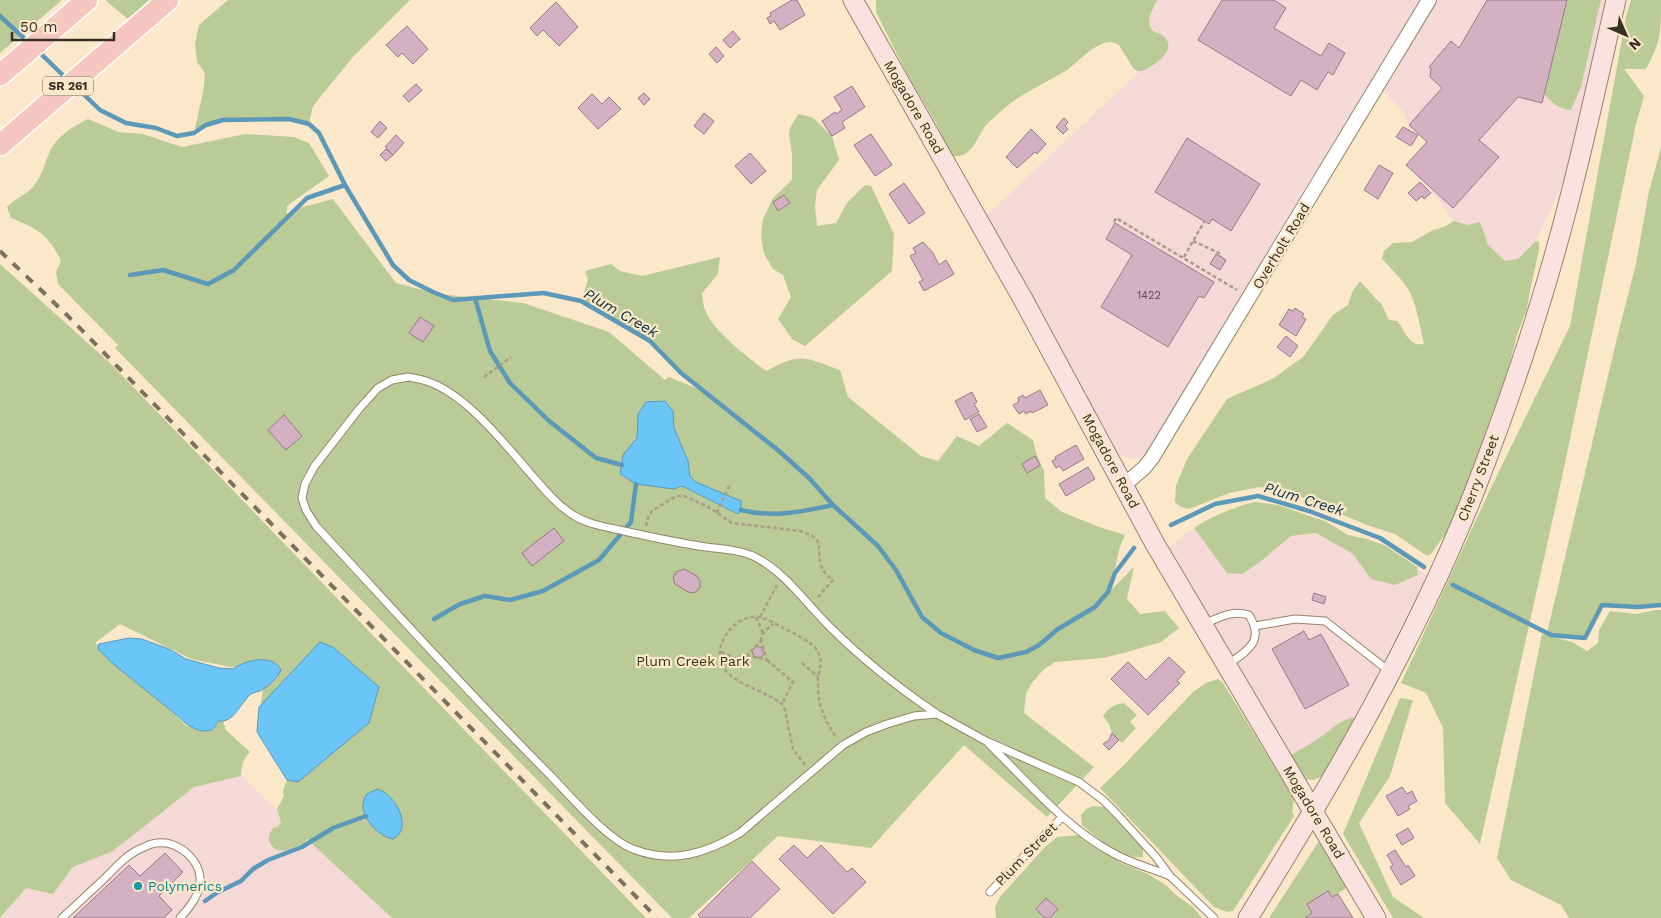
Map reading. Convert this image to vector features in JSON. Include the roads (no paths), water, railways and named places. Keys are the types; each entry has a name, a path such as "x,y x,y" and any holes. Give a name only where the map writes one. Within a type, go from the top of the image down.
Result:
{"main road":[{"path":"0,75 87,0"},
{"name":"SR 261","path":"0,145 168,0"}],"street":[{"name":"Mogadore Road","path":"853,0 1028,309 1155,544 1376,918"},
{"name":"Overholt Road","path":"1124,484 1152,458 1429,0"},
{"name":"Cherry Street","path":"1248,918 1314,812 1391,672 1446,558 1468,506 1528,342 1548,277 1571,193 1616,0"}],"lane":[{"path":"937,714 914,716 887,724 866,732 843,745 740,833 704,852 684,856 668,856 633,849 620,842 590,816 497,722 316,526 306,510 302,498 305,484 314,467 359,409 378,388 392,380 408,378 426,381 445,390 481,419 556,504 575,516 592,524 618,530 684,544 736,551 756,557 784,577 856,653 900,689 937,714 986,741 1079,782 1103,800 1156,857 1170,876 1214,918"},
{"path":"1202,625 1226,614 1238,612 1249,615 1255,626 1255,639 1248,650 1226,665"},
{"path":"1255,626 1295,619 1324,620 1391,672"},
{"path":"986,741 1062,817 1114,854 1170,876"},
{"name":"Plum Street","path":"990,892 1062,817"},
{"path":"62,918 125,858 140,849 157,843 182,849 191,857 198,868 200,881 198,892 191,905 180,918"}],"water":[{"path":"665,401 673,411 674,428 688,461 690,476 696,482 741,501 741,510 738,514 682,486 674,489 636,484 620,474 623,455 637,438 638,414 646,402"},
{"path":"129,638 142,639 169,649 186,659 219,668 233,669 251,661 265,660 271,661 281,670 268,686 261,691 251,694 233,716 224,721 218,721 212,729 202,731 185,723 112,663 98,649 99,644"},
{"path":"320,642 333,647 379,687 369,723 298,782 287,780 257,732 259,707"},
{"path":"377,789 390,797 400,812 402,828 393,839 378,831 365,816 363,810 363,802 366,795"}],"waterway":[{"name":"Plum Creek","path":"0,16 28,42"},
{"name":"Plum Creek","path":"38,51 68,80"},
{"name":"Plum Creek","path":"76,87 100,110 126,123 156,128 177,136 194,133 206,125 223,120 289,119 309,124 319,133 345,185 393,265 409,280 453,300 544,293 581,301 650,341 681,373 779,451 809,478 833,505 878,546 896,570 922,617 941,633 974,650 998,658 1026,652 1039,645 1058,629 1095,607 1108,592 1115,573 1134,548"},
{"path":"130,275 163,270 208,284 234,270 307,198 345,185"},
{"path":"475,298 490,351 510,383 548,420 596,458 622,465"},
{"path":"434,619 460,604 485,596 510,600 543,591 599,560 631,522 636,484"},
{"name":"Plum Creek","path":"1171,525 1215,504 1258,496 1309,511 1380,538 1424,567"},
{"path":"741,510 776,514 833,505"},
{"name":"Plum Creek","path":"1453,585 1551,635 1585,638 1602,605 1638,607 1661,605"},
{"path":"205,901 218,892 241,881 253,869 268,860 302,847 333,828 366,816"}],"railway":[{"path":"0,251 68,316 657,918"}],"place":[{"name":"Polymerics","path":"138,886"}],"park label":[{"name":"Plum Creek Park","path":"693,661"}]}
